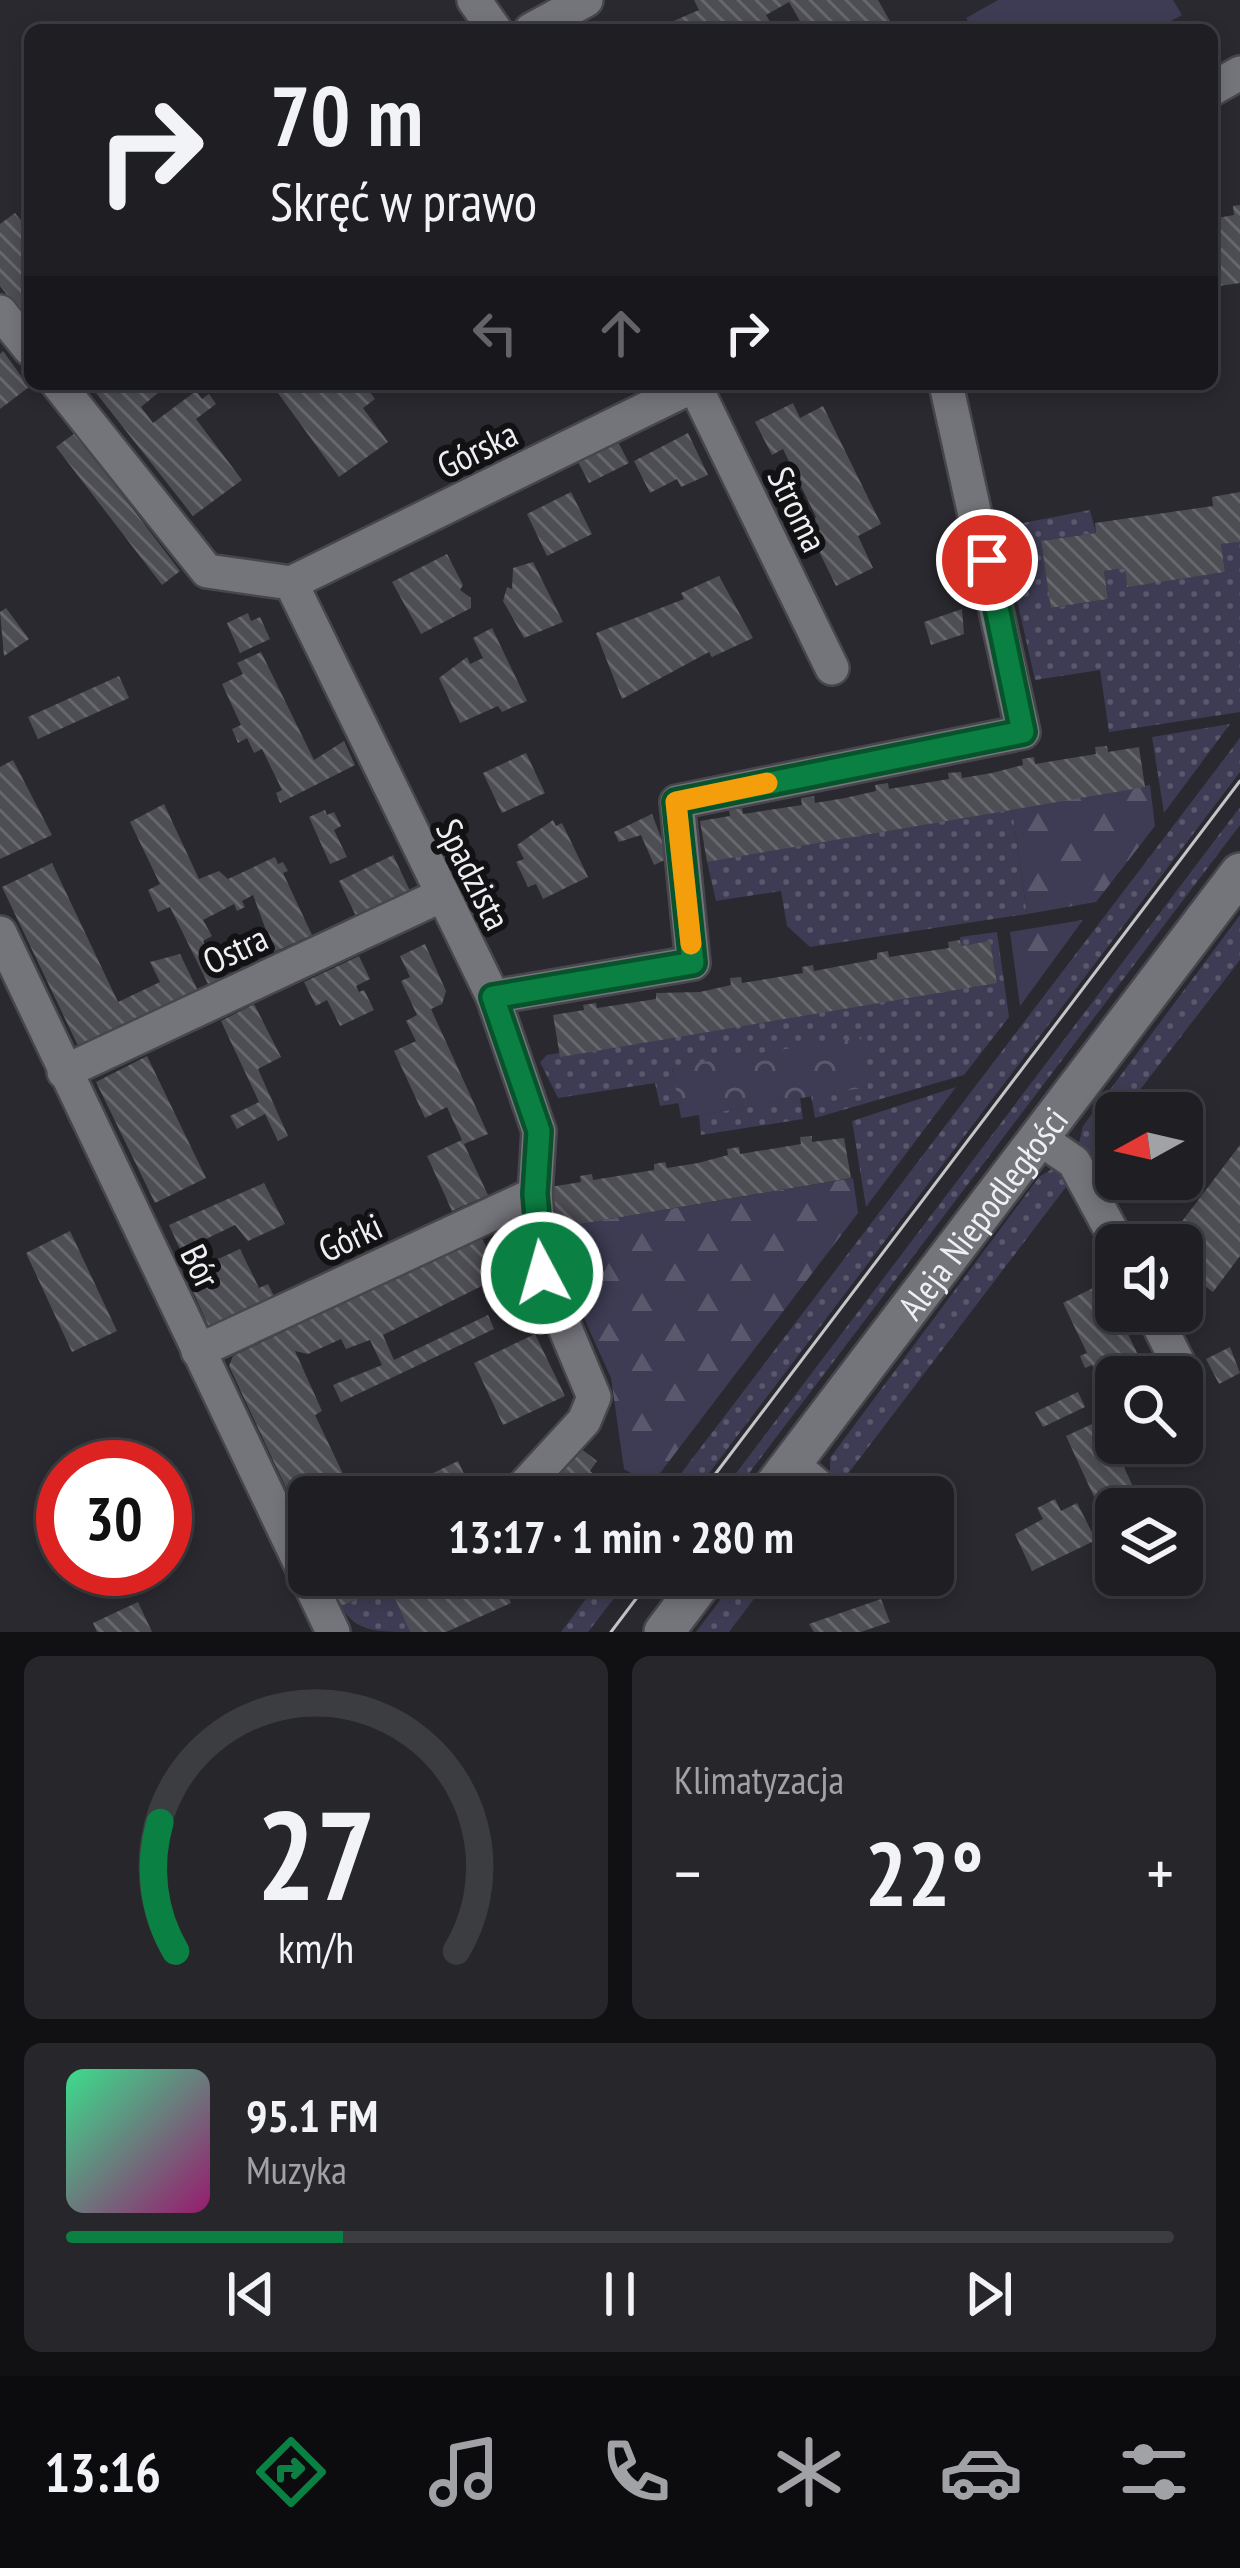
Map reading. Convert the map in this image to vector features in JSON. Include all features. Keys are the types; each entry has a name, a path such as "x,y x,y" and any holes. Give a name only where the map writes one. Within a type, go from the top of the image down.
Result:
{"street":[{"path":"542,24 586,0"},
{"path":"63,390 207,571 291,583"},
{"name":"Górska","path":"291,583 683,390"},
{"name":"Stroma","path":"698,390 832,668"},
{"path":"493,997 693,963 676,802 1023,732 947,390"},
{"name":"Spadzista","path":"291,583 493,997 539,1131 535,1194 542,1273 594,1397 584,1421 533,1476"},
{"name":"Aleja Niepodległości","path":"782,1476 1240,873"},
{"name":"Ostra","path":"64,1072 440,896"},
{"name":"Bór","path":"0,933 333,1632"},
{"path":"1039,1138 1074,1162 1108,1224"},
{"name":"Górki","path":"198,1351 535,1194"},
{"path":"664,1632 691,1596"}],"lane":[{"path":"796,1457 819,1476"}],"green space":[{"path":"998,0 1173,0 1182,15 1166,24 970,24 966,18"},
{"path":"1090,510 1096,533 1041,541 1052,608 1108,599 1104,571 1125,568 1127,586 1225,572 1221,544 1240,542 1240,712 1109,732 1100,670 1035,680 1003,538 1023,523"},
{"path":"1230,724 1164,813 1152,737"},
{"path":"1240,738 1240,772 707,1476 679,1476"},
{"path":"1150,785 1155,826 1096,902 1027,914 1012,808"},
{"path":"1240,807 1240,825 747,1476 734,1476"},
{"path":"1012,808 1027,914 810,947 787,926 781,891 716,901 707,862"},
{"path":"1240,915 1240,960 1138,1092 1108,1092"},
{"path":"1083,920 1020,1006 1010,932"},
{"path":"997,932 1009,1017 964,1075 815,1118 811,1096 867,1087 672,1068 679,1103 660,1106 655,1083 558,1098 540,1062 547,1055 997,982 990,942 961,946 960,937"},
{"path":"861,1037 868,1087 681,1118 672,1067"},
{"path":"956,1087 866,1207 852,1121"},
{"path":"800,1098 803,1119 701,1135 699,1115"},
{"path":"1095,1110 1095,1149 1086,1161 1078,1147 1083,1126"},
{"path":"1052,1169 1072,1179 846,1476 833,1476 830,1458 1039,1177"},
{"path":"853,1178 858,1213 658,1476 636,1476 624,1469 611,1378 561,1267 557,1228"},
{"path":"365,1596 396,1596 410,1632 368,1629 353,1621 341,1606"},
{"path":"588,1596 616,1596 588,1632 561,1632"},
{"path":"723,1596 756,1596 729,1632 696,1632"}],"building":[{"path":"694,0 878,0 892,24 802,24 789,2 766,15 771,24 667,24 699,10"},
{"path":"1240,205 1240,283 1218,286 1218,218 1234,215 1233,206"},
{"path":"15,213 24,224 24,309 0,286 0,224"},
{"path":"3,351 24,380 25,390 0,409"},
{"path":"94,390 156,390 158,393 141,407 153,423 196,391 202,399 209,394 216,404 196,419 242,480 193,516"},
{"path":"276,390 368,390 375,399 363,408 388,442 339,477"},
{"path":"793,403 800,418 823,406 881,524 858,536 873,568 836,586 805,523 816,517 783,449 772,455 755,422"},
{"path":"75,433 180,571 162,585 56,447"},
{"path":"688,433 708,475 681,487 677,479 650,493 634,461"},
{"path":"617,440 629,463 589,483 577,460"},
{"path":"571,492 592,534 547,556 527,514"},
{"path":"1240,492 1240,542 1221,544 1225,572 1127,587 1125,568 1104,571 1108,599 1051,608 1041,541 1096,533 1095,523 1213,506 1212,497"},
{"path":"447,554 463,585 460,590 471,598 471,608 421,634 392,582"},
{"path":"533,562 563,622 524,638 503,601 507,587 512,589 513,568"},
{"path":"719,576 753,638 712,657 709,652 622,699 596,633 684,599 681,593"},
{"path":"6,608 29,639 4,656 0,612"},
{"path":"962,609 964,634 931,645 924,622"},
{"path":"248,613 251,621 260,617 270,639 240,653 227,623"},
{"path":"492,628 527,701 502,712 498,706 460,723 439,678 467,657 470,664 483,658 473,638"},
{"path":"261,652 314,760 344,741 355,765 280,803 276,793 282,790 262,749 254,753 247,738 238,743 232,729 241,725 222,684 243,674 237,663"},
{"path":"119,676 129,698 38,739 28,717"},
{"path":"1107,746 1108,752 1139,747 1145,787 707,862 700,821 730,816 729,810 742,808 743,814 802,805 801,798 814,796 815,803 845,798 876,791 875,785 888,783 889,789 949,779 948,773 961,772 962,778 992,773 1023,765 1022,759 1034,757 1035,764 1096,754 1095,747"},
{"path":"526,753 545,793 502,813 483,773"},
{"path":"13,760 52,835 0,859 0,767"},
{"path":"164,804 199,879 219,871 228,879 275,857 278,864 283,862 288,871 283,873 312,935 274,952 253,895 237,911 234,904 203,920 212,936 203,941 222,980 209,986 170,907 158,912 148,890 160,884 130,822"},
{"path":"325,810 327,815 334,812 341,826 334,830 347,857 330,864 309,817"},
{"path":"652,814 669,858 654,865 641,835 619,842 614,832"},
{"path":"553,820 556,826 562,823 588,877 543,899 536,884 528,887 516,862 524,859 517,845"},
{"path":"393,855 411,893 357,918 339,881"},
{"path":"52,863 118,1002 160,982 150,962 180,954 198,991 79,1048 2,887"},
{"path":"960,940 961,946 990,941 997,983 560,1057 553,1015 584,1010 583,1005 596,1003 597,1008 656,999 656,993 700,992 731,985 730,978 741,977 742,983 803,973 802,967 813,965 814,971 877,959 877,953 888,951 889,957 949,948 948,942"},
{"path":"425,944 446,991 442,1004 431,1009 488,1134 464,1144 488,1195 452,1211 427,1156 462,1140 447,1107 425,1118 394,1051 416,1041 406,1021 417,1015 401,981 410,977 400,956"},
{"path":"359,956 370,979 356,986 359,992 364,990 374,1010 340,1026 327,1000 316,1006 304,982"},
{"path":"254,1004 281,1057 258,1069 288,1136 278,1141 265,1114 237,1129 230,1116 259,1102 221,1021"},
{"path":"147,1056 206,1178 155,1203 96,1082"},
{"path":"812,1136 812,1142 844,1138 851,1178 557,1228 550,1187 581,1182 580,1176 592,1174 593,1180 654,1170 654,1164 665,1162 667,1168 698,1163 728,1155 727,1149 739,1147 740,1154 801,1144 800,1137"},
{"path":"1240,1145 1240,1256 1213,1292 1203,1285 1203,1224 1180,1224 1203,1200"},
{"path":"264,1183 285,1224 248,1241 235,1225 181,1251 169,1225"},
{"path":"70,1231 117,1331 72,1352 26,1253"},
{"path":"481,1237 502,1276 383,1335 394,1360 488,1315 494,1329 341,1402 333,1385 382,1365 370,1340 346,1349 341,1339 308,1354 295,1351 322,1411 315,1415 344,1476 288,1476 288,1492 229,1366 233,1356"},
{"path":"240,1249 259,1288 268,1284 275,1298 216,1328 208,1325 185,1274"},
{"path":"1095,1287 1095,1332 1127,1332 1139,1356 1095,1356 1095,1371 1092,1365 1085,1368 1080,1356 1087,1353 1063,1303"},
{"path":"535,1334 565,1396 503,1425 474,1363"},
{"path":"1230,1347 1240,1373 1219,1384 1206,1359"},
{"path":"1078,1392 1085,1407 1043,1427 1035,1412"},
{"path":"1095,1423 1095,1464 1123,1464 1133,1488 1095,1488 1095,1499 1066,1436"},
{"path":"576,1445 597,1461 590,1471 596,1476 551,1476"},
{"path":"458,1461 465,1476 427,1476"},
{"path":"1055,1499 1061,1511 1077,1503 1095,1540 1032,1571 1015,1534 1043,1519 1037,1508"},
{"path":"336,1596 365,1596 341,1606"},
{"path":"394,1596 508,1596 511,1603 446,1632 410,1632"},
{"path":"881,1599 890,1622 861,1632 814,1632 809,1624"},
{"path":"138,1602 152,1632 97,1632 93,1623"}],"tram line":[{"path":"714,1476 1240,781"},
{"path":"611,1632 638,1596"}],"slow traffic":[{"path":"691,944 676,802 767,783"}],"route":[{"path":"542,1273 535,1194 539,1131 493,997 693,963 676,802 1023,732 987,560"}]}
